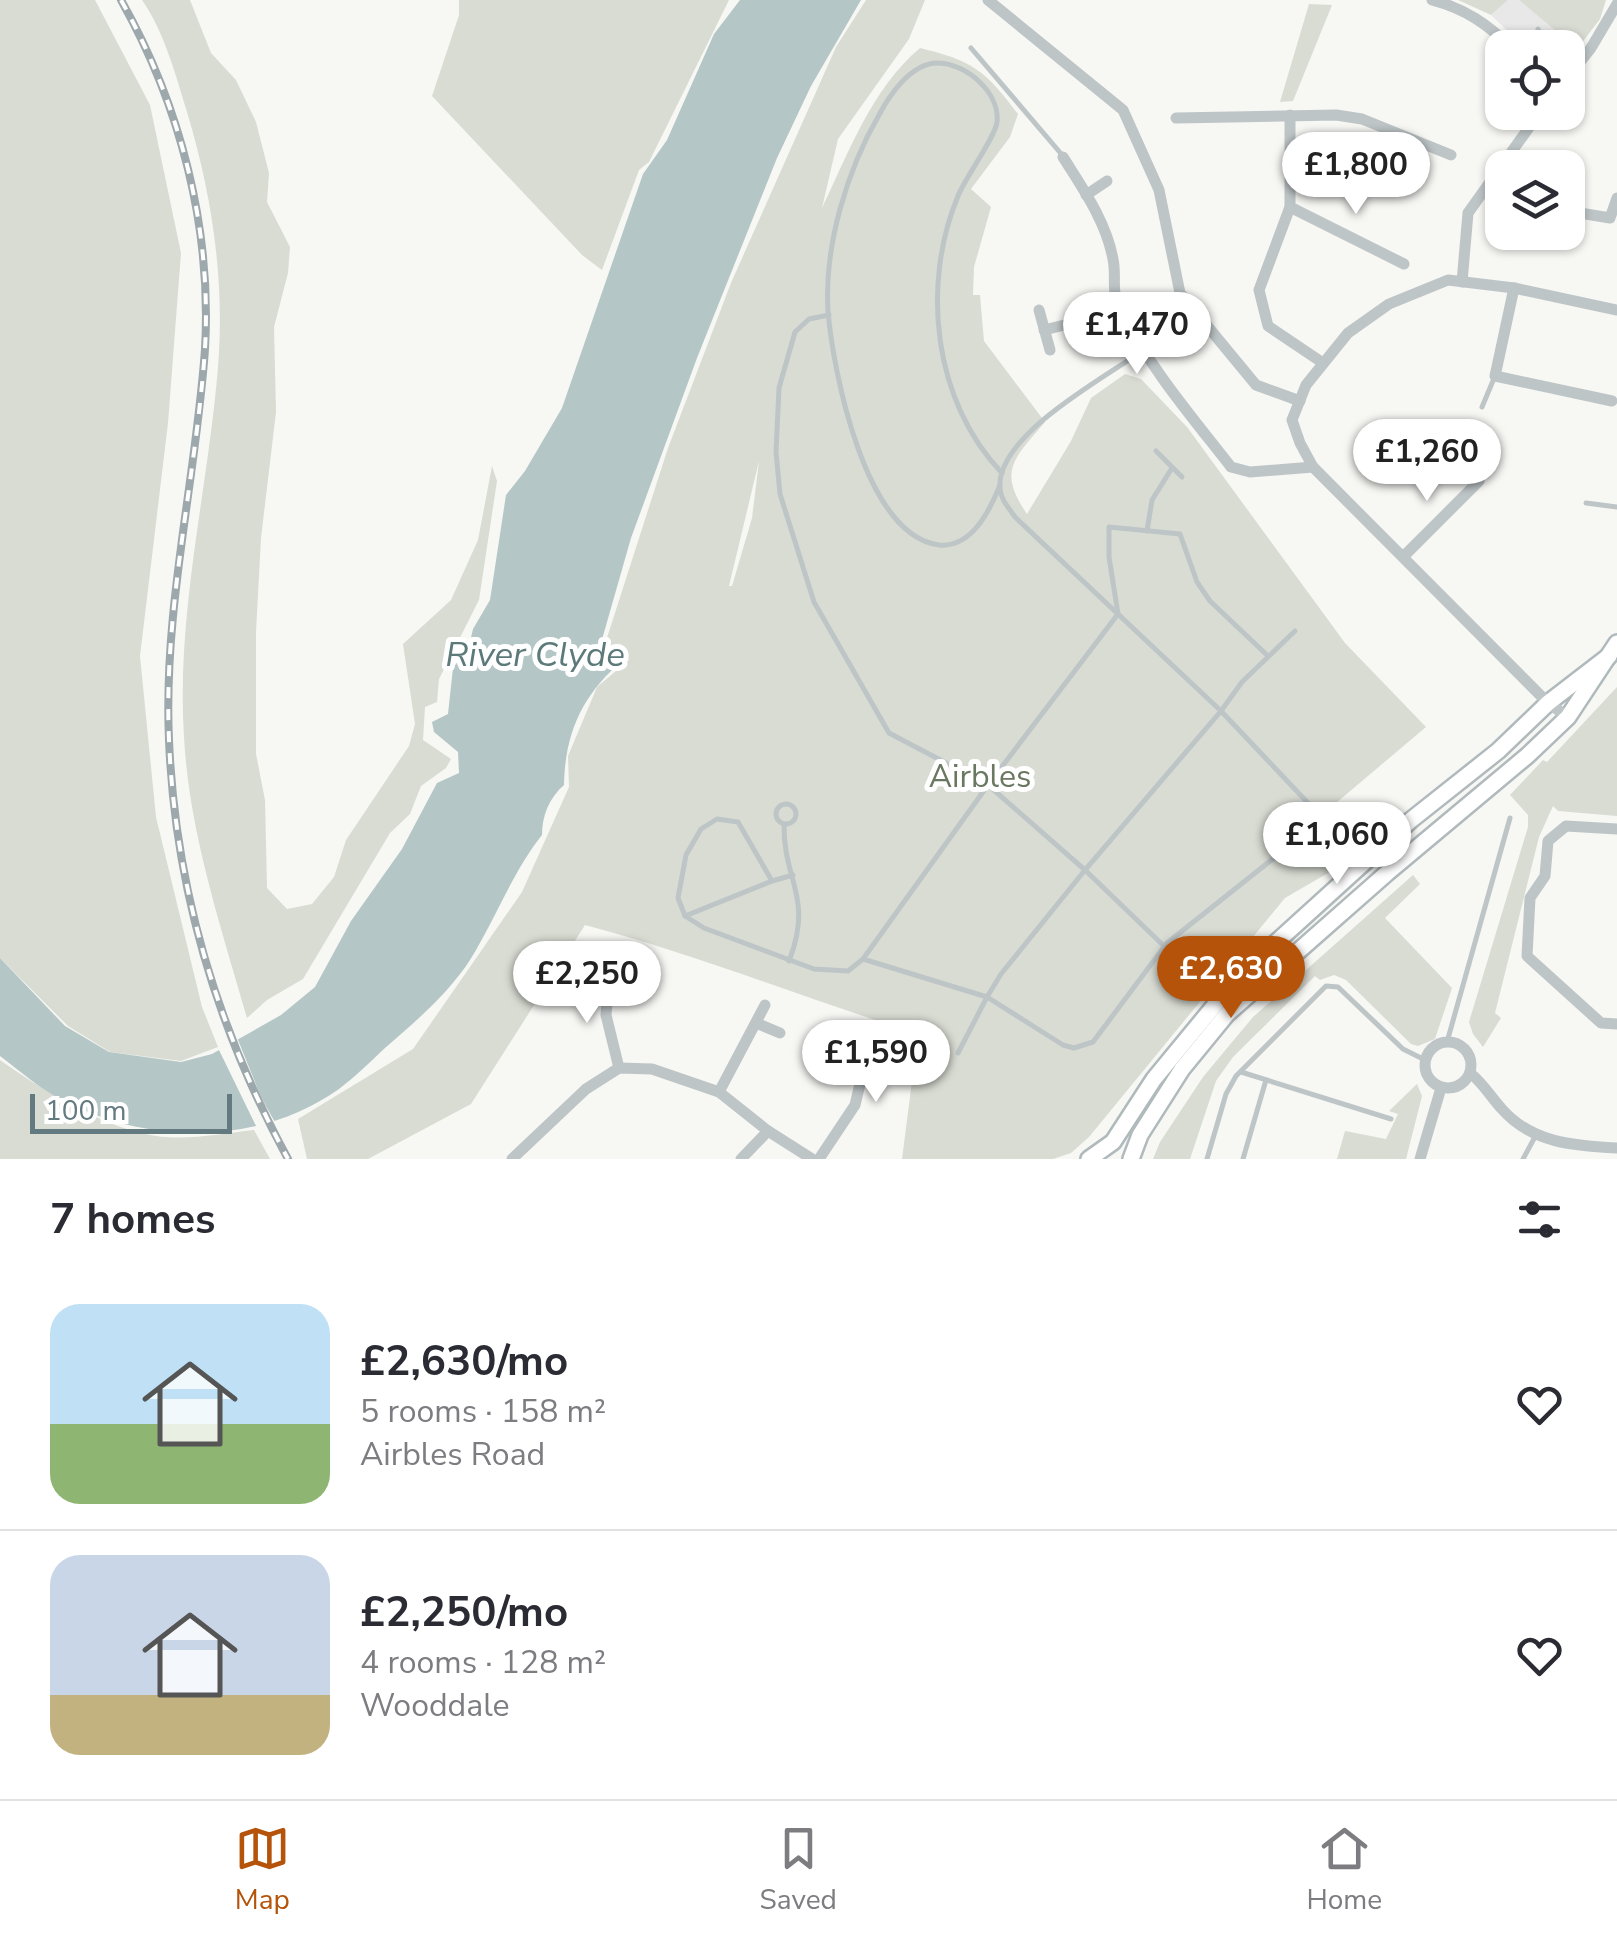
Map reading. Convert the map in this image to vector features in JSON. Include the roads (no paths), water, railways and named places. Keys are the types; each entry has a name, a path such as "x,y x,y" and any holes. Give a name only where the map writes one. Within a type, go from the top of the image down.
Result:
{"main road":[{"path":"1089,1159 1113,1142 1154,1080 1238,976 1613,650"},
{"path":"1131,1159 1140,1135 1182,1069 1227,1014 1568,718 1613,650"}],"street":[{"path":"988,0 1123,110 1158,190 1180,294 1256,386 1300,401"},
{"path":"1432,0 1460,8 1493,30"},
{"path":"1585,56 1617,4"},
{"path":"1290,115 1290,207 1260,290 1268,326 1323,364"},
{"path":"1176,118 1290,115 1362,119 1451,155"},
{"path":"1063,156 1102,222 1114,262 1112,291 1120,311 1161,377 1231,467 1250,472 1313,467"},
{"path":"1086,196 1106,181"},
{"path":"1462,282 1468,213 1485,190"},
{"path":"1585,214 1610,218 1617,198"},
{"path":"1290,207 1404,264"},
{"path":"1568,718 1548,703 1313,467 1292,420 1306,385 1348,333 1389,304 1448,280 1514,288 1617,310"},
{"path":"1514,288 1494,376 1612,401"},
{"path":"1039,310 1050,350"},
{"path":"1044,330 1120,311"},
{"path":"1404,556 1479,481"},
{"path":"1617,829 1566,826 1548,841 1545,876 1530,898 1527,956 1601,1023 1617,1024"},
{"path":"609,980 606,1014 618,1068"},
{"path":"607,1002 625,1004"},
{"path":"719,1092 765,1005"},
{"path":"756,1023 780,1034"},
{"path":"512,1159 586,1090 618,1068 652,1069 719,1092 768,1130 816,1159 855,1105 864,1067 867,1027"},
{"path":"1470,1073 1457,1087 1441,1088 1428,1079 1425,1060 1435,1045 1457,1043 1468,1054 1470,1073 1502,1109 1536,1136 1580,1146 1617,1148"},
{"path":"864,1067 889,1070"},
{"path":"1420,1159 1441,1088"},
{"path":"741,1159 768,1130"}],"lane":[{"path":"971,48 1063,156"},
{"path":"1000,485 982,521 960,541 937,544 914,536 881,497 846,414 838,382 829,315 830,262 847,190 859,154 889,97 926,64 953,66 971,75 992,99 997,122 950,216 940,262 938,322 945,369 958,404 976,438 1002,472"},
{"path":"829,315 809,318 795,332 779,388 776,452 780,494 814,602 889,733 988,785 1165,946"},
{"path":"1144,350 1038,424 1012,450 1002,472 1001,496 1015,517 1222,711 1364,863 1369,888"},
{"path":"1482,406 1494,376"},
{"path":"1156,451 1182,478"},
{"path":"1147,530 1152,500 1172,468"},
{"path":"1586,503 1617,507"},
{"path":"772,881 747,832 738,822 717,819 702,828 686,856 678,898 685,916 704,928 789,960 836,972 848,971 864,959 988,785 1118,614 1109,527 1180,534 1196,582 1210,601 1268,656"},
{"path":"958,1053 1001,974 1222,711 1242,682 1296,631"},
{"path":"784,824 797,816 791,804 776,810 776,817 784,824 800,917 789,960"},
{"path":"1447,1042 1510,818"},
{"path":"864,959 988,997 1063,1045 1074,1048 1093,1042 1165,946 1323,819"},
{"path":"685,916 793,875"},
{"path":"1206,1159 1226,1094 1240,1072 1326,986 1332,984 1403,1050 1425,1060"},
{"path":"1240,1072 1391,1118"},
{"path":"1243,1159 1266,1080"},
{"path":"1523,1159 1536,1136"}],"water":[{"name":"River Clyde","path":"740,0 861,0 811,86 777,158 631,538 601,643 623,660 597,686 579,715 568,748 564,785 547,808 542,835 470,960 430,1007 339,1089 308,1108 274,1121 202,1133 166,1131 95,1115 46,1091 0,1056 0,958 65,1026 109,1052 181,1062 212,1054 281,1015 315,987 351,921 402,849 437,783 459,773 458,752 434,732 432,722 448,714 453,668 469,646 473,629 490,600 506,495 562,408 643,174 667,140 714,34"}],"railway":[{"path":"121,0 142,40 175,124 188,168 203,258 205,349 175,593 168,691 180,850 221,1009 288,1159"}],"park label":[{"name":"Airbles","path":"980,776"}]}
